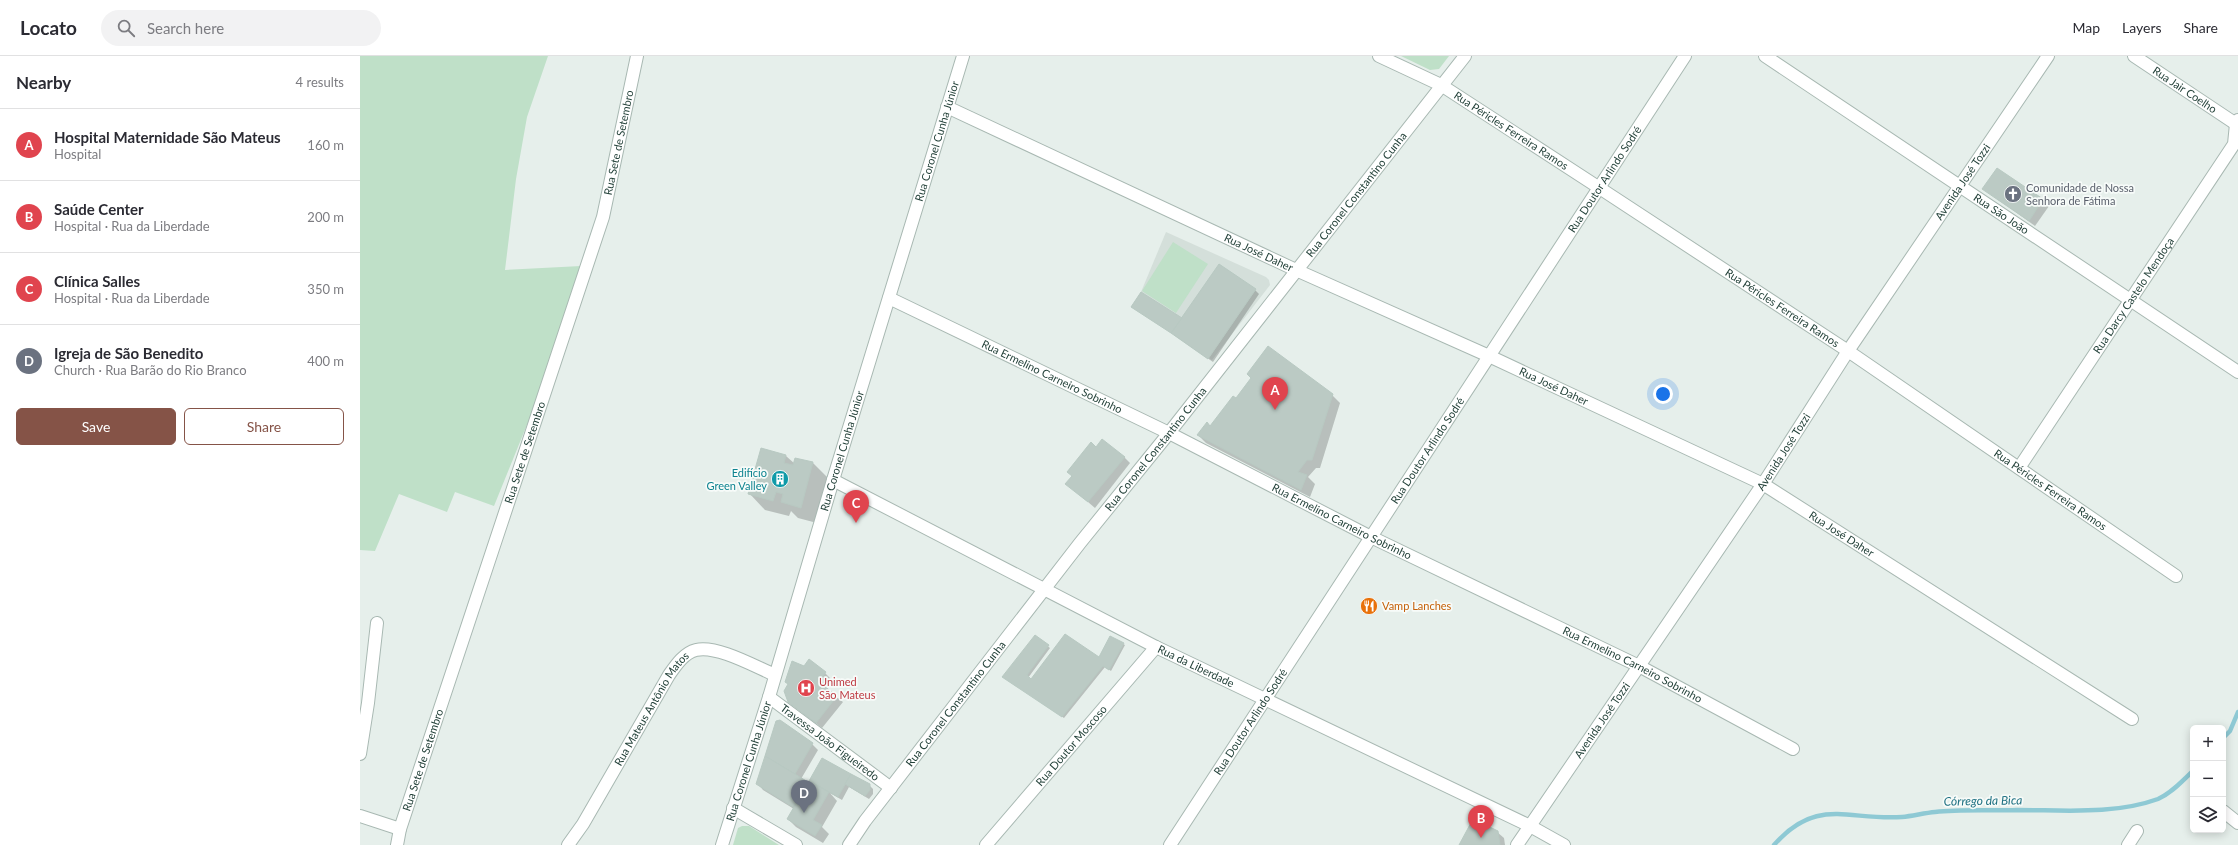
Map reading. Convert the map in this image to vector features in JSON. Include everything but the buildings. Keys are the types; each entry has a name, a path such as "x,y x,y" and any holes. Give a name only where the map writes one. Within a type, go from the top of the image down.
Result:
{"street":[{"name":"Rua Sete de Setembro","path":"397,845 400,829 603,217 637,56"},
{"name":"Rua Coronel Cunha Júnior","path":"722,845 769,697 833,480 963,56"},
{"name":"Rua Péricles Ferreira Ramos","path":"1379,56 1441,85 1598,187 1848,351 2176,576"},
{"name":"Rua Coronel Constantino Cunha","path":"850,845 865,821 1044,589 1169,433 1465,56"},
{"name":"Rua Doutor Arlindo Sodré","path":"1170,845 1598,187 1685,56"},
{"name":"Rua São João","path":"1765,56 2128,301 2238,372"},
{"name":"Avenida José Tozzi","path":"1517,845 1763,484 1848,351 2048,56"},
{"name":"Rua Jair Coelho","path":"2134,56 2237,122"},
{"name":"Rua José Daher","path":"947,107 1296,270 1489,356 1763,484 2132,719"},
{"name":"Rua Darcy Castelo Mendoça","path":"2019,468 2128,301 2236,145 2237,122"},
{"name":"Rua Ermelino Carneiro Sobrinho","path":"889,298 1169,433 1371,537 1639,666 1793,749"},
{"name":"Rua da Liberdade","path":"833,480 1156,647 1530,826 1564,845"},
{"path":"360,754 368,703 377,623"},
{"name":"Rua Doutor Moscoso","path":"986,845 1156,647"},
{"name":"Rua Mateus Antônio Matos","path":"568,845 583,824 669,675 680,659 695,650 711,648 775,675"},
{"name":"Travessa João Figueiredo","path":"769,697 891,788"},
{"path":"733,808 796,845"},
{"path":"2226,813 2238,823"},
{"path":"360,816 400,829"},
{"path":"2128,845 2137,831"}],"shaded area":[{"path":"1166,232 1266,277 1269,280 1270,285 1212,360 1131,307 1141,292"}],"green space":[{"path":"360,56 548,56 527,117 516,179 505,270 581,266 537,400 494,506 455,492 447,512 399,494 375,551 360,550"},
{"path":"1401,56 1449,56 1439,69 1430,70"},
{"path":"1173,242 1208,264 1176,313 1142,291"},
{"path":"742,826 749,826 779,845 733,845 738,828"}],"waterway":[{"name":"Córrego da Bica","path":"2226,735 2230,731 2238,712"},
{"name":"Córrego da Bica","path":"1774,845 1790,830 1805,821 1819,816 1834,814 1902,817 1931,812 2017,810 2070,811 2106,810 2124,807 2158,799 2168,794 2190,774"}],"place":[{"name":"Comunidade de Nossa Senhora de Fátima","path":"2013,194"},
{"name":"Hospital Maternidade São Mateus","path":"1275,410"},
{"name":"Edifício Green Valley","path":"780,479"},
{"name":"Clínica Salles","path":"856,523"},
{"name":"Vamp Lanches","path":"1369,606"},
{"name":"Unimed São Mateus","path":"806,688"},
{"name":"Igreja de São Benedito","path":"804,813"},
{"name":"Saúde Center","path":"1481,838"}]}
